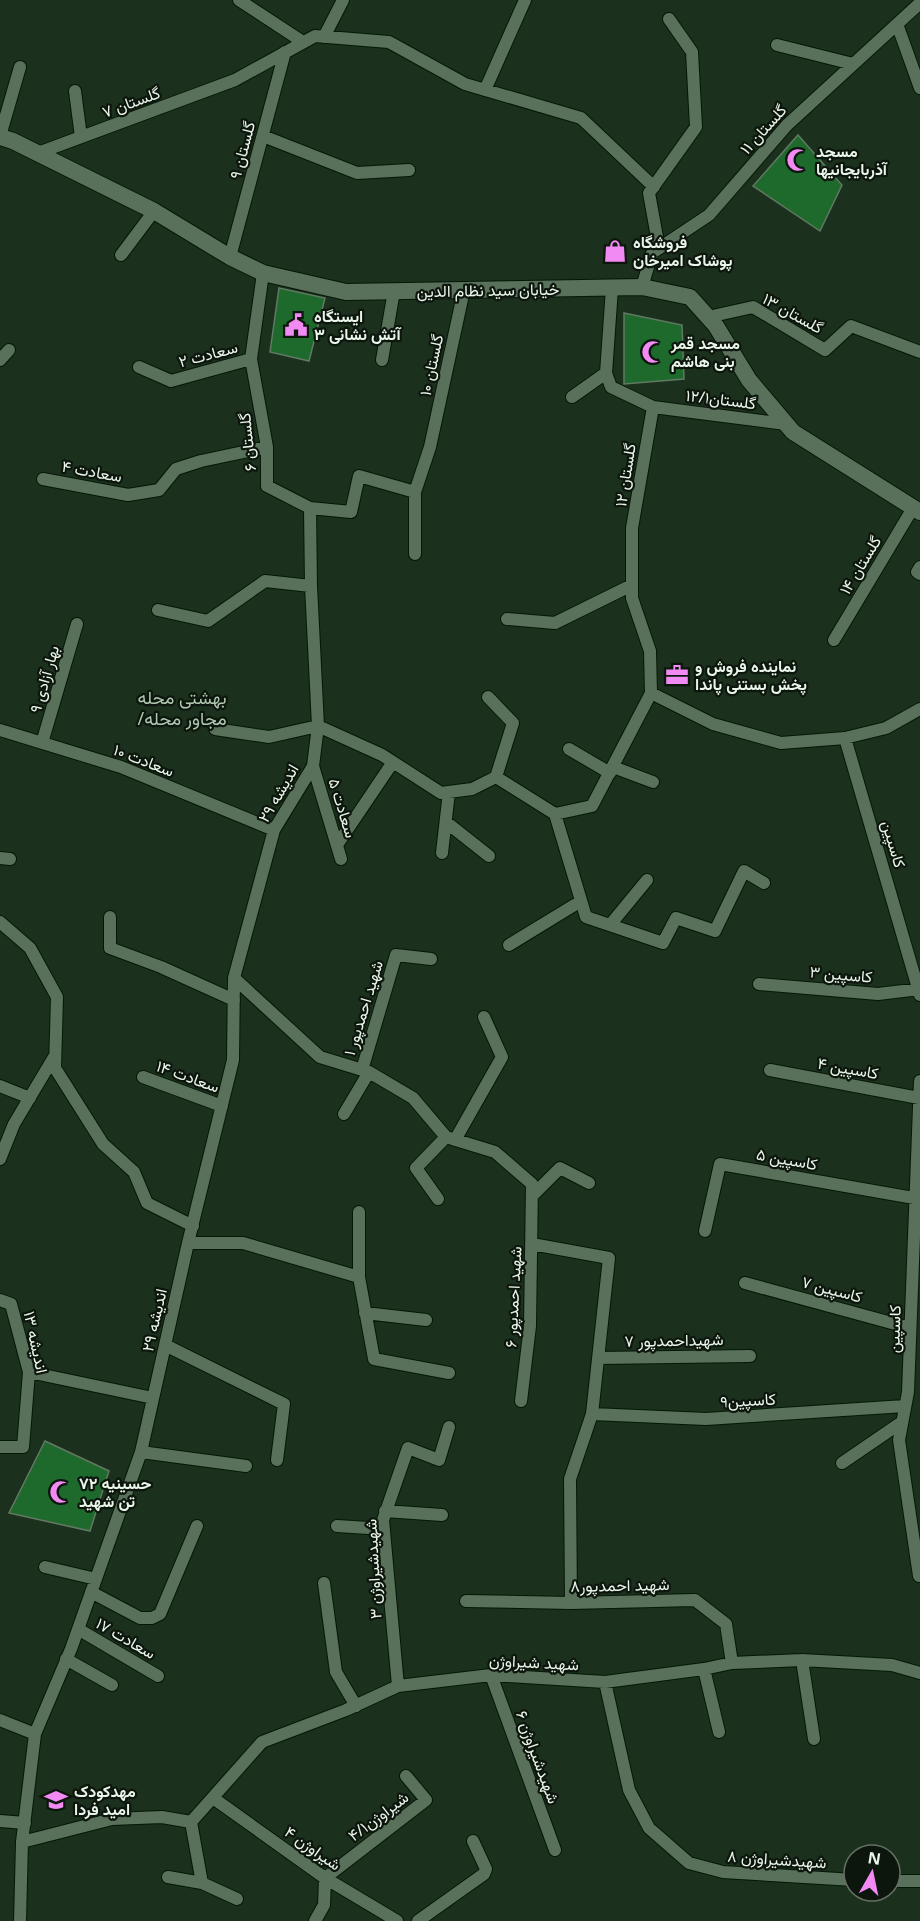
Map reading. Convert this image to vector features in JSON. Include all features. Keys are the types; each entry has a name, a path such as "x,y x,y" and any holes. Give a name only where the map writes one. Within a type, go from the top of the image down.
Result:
{"main road":[{"name":"خیابان سید نظام الدین","path":"0,136 154,211 230,257 263,273 346,292 642,287 690,297 716,326 749,380 793,432 916,510"}],"street":[{"path":"239,0 303,42"},
{"path":"324,37 343,0"},
{"path":"485,90 525,0"},
{"name":"گلستان ۱۱","path":"652,253 709,215 787,125 920,3"},
{"path":"642,287 657,237 649,193 696,127 692,52 669,19"},
{"path":"897,24 920,88"},
{"name":"گلستان ۷","path":"38,153 235,80 315,36 389,42 465,84 581,118 654,187"},
{"path":"777,45 853,64"},
{"name":"گلستان ۹","path":"230,257 285,52"},
{"path":"0,136 20,67"},
{"path":"75,92 81,137"},
{"path":"263,136 357,173 409,170"},
{"path":"121,255 154,211"},
{"name":"گلستان ۶","path":"263,273 251,359 267,447 267,486 310,508"},
{"path":"612,288 606,373 611,387 653,407"},
{"name":"گلستان ۱۰","path":"415,554 415,492 430,447 464,290"},
{"path":"381,360 394,291"},
{"name":"گلستان ۱۳","path":"708,317 753,307 825,350 851,326 920,352"},
{"path":"0,360 9,350"},
{"name":"سعادت ۲","path":"139,368 171,381 251,359"},
{"path":"572,397 606,373"},
{"name":"گلستان۱۲/۱","path":"653,407 786,424"},
{"name":"گلستان ۱۲","path":"651,693 650,651 632,597 632,528 653,407"},
{"name":"سعادت ۴","path":"43,479 128,495 159,490 176,469 201,460 267,447"},
{"path":"318,726 311,586 310,508 351,512 359,476 415,492"},
{"name":"گلستان ۱۴","path":"834,640 916,510"},
{"path":"920,567 917,572 920,574"},
{"path":"158,610 208,621 265,581 311,586"},
{"path":"507,619 555,623 632,585"},
{"name":"بهار آزادی ۹","path":"42,743 77,624"},
{"path":"555,814 592,806 651,693 712,724 781,743 845,738 886,728 920,709"},
{"path":"215,729 269,737 318,726 382,755 441,793 472,789 496,777 513,723 488,697"},
{"name":"اندیشه ۲۹","path":"20,1921 22,1842 35,1734 78,1629 141,1452 188,1243 233,1060 234,978 274,830 313,766 318,726"},
{"name":"سعادت ۱۰","path":"0,730 121,768 274,830"},
{"name":"کاسپین","path":"845,738 920,994"},
{"path":"569,749 612,770 652,782"},
{"path":"337,845 393,762"},
{"name":"سعادت ۵","path":"313,766 341,859"},
{"path":"496,777 555,814 586,917 663,943 675,918 715,932 744,871 764,883"},
{"path":"442,853 449,792"},
{"path":"446,822 489,856"},
{"path":"610,925 647,879"},
{"path":"509,945 581,901"},
{"path":"110,917 110,948 161,967 234,999"},
{"path":"0,922 30,948 57,997 55,1062 103,1144 134,1172 147,1203 193,1226"},
{"name":"شهید احمدپور ۱","path":"365,1071 396,955 430,959"},
{"path":"234,978 320,1057 365,1071 413,1098 451,1139 495,1152 532,1184 533,1195"},
{"name":"کاسپین ۳","path":"759,984 878,994 920,988"},
{"path":"438,1199 416,1168 451,1139 502,1057 484,1017"},
{"path":"0,1159 14,1125 55,1062"},
{"name":"کاسپین ۴","path":"770,1070 919,1098"},
{"path":"344,1114 365,1071"},
{"name":"سعادت ۱۴","path":"143,1077 222,1106"},
{"name":"کاسپین","path":"919,1576 899,1440 905,1406 914,1393 910,1328 918,1198 920,1081"},
{"path":"0,1086 30,1098"},
{"name":"کاسپین ۵","path":"705,1231 720,1164 918,1198"},
{"path":"533,1195 560,1168 589,1183"},
{"name":"شهید احمدپور ۶","path":"521,1401 530,1326 533,1195"},
{"path":"359,1212 359,1277 374,1359 449,1373"},
{"path":"188,1243 243,1243 359,1277"},
{"path":"532,1244 609,1258 592,1414 570,1479 571,1604"},
{"name":"کاسپین ۷","path":"745,1283 910,1328"},
{"name":"اندیشه ۱۳","path":"0,1300 11,1304 29,1372 23,1448 0,1447"},
{"path":"365,1312 426,1320"},
{"path":"165,1345 284,1404 277,1460"},
{"name":"شهیداحمدپور ۷","path":"598,1358 750,1356"},
{"path":"29,1372 153,1398"},
{"name":"کاسپین۹","path":"592,1414 706,1419 905,1406"},
{"path":"842,1463 902,1422"},
{"name":"شهیدشیراوژن ۳","path":"398,1686 383,1520 408,1448 439,1460 449,1427"},
{"path":"141,1452 246,1466"},
{"path":"385,1511 442,1515"},
{"path":"91,1592 140,1618 152,1618 160,1614 197,1526"},
{"path":"337,1526 384,1529"},
{"path":"45,1567 96,1579"},
{"path":"324,1583 336,1672 356,1706"},
{"name":"شهید احمدپور۸","path":"466,1601 571,1604 695,1600 726,1624 732,1663"},
{"name":"سعادت ۱۷","path":"78,1629 158,1676"},
{"path":"66,1659 112,1684"},
{"path":"801,1660 814,1740"},
{"name":"شهید شیراوژن","path":"191,1822 262,1742 356,1706 398,1686 491,1675 605,1682 732,1663 801,1660 892,1665 920,1673"},
{"path":"704,1669 719,1732"},
{"name":"شهیدشیراوژن ۶","path":"491,1675 555,1850"},
{"name":"شهیدشیراوژن ۸","path":"605,1682 629,1790 649,1828 689,1863 723,1872 842,1879"},
{"path":"0,1720 35,1734"},
{"name":"شیراوژن۴/۱","path":"325,1878 426,1800 406,1776"},
{"name":"شیراوژن ۴","path":"213,1798 325,1878 398,1921"},
{"path":"22,1842 112,1819 162,1817 191,1822 202,1883"},
{"path":"0,1821 24,1823"},
{"path":"418,1921 484,1874 486,1869 473,1842"},
{"path":"168,1877 202,1883 237,1899"},
{"path":"315,1921 324,1905 325,1878"},
{"path":"902,1881 920,1881"}],"building":[{"name":"مسجد آذربایجانیها","path":"798,135 842,185 820,231 753,186"},
{"name":"ایستگاه آتش نشانی ۳","path":"279,288 325,298 309,361 270,352"},
{"name":"مسجد قمر بنی هاشم","path":"624,313 682,325 684,379 624,384"},
{"name":"حسینیه ۷۲ تن شهید","path":"45,1441 109,1471 90,1531 9,1513"}],"place":[{"name":"مسجد آذربایجانیها","path":"798,160"},
{"name":"فروشگاه پوشاک امیرخان","path":"615,251"},
{"name":"ایستگاه آتش نشانی ۳","path":"296,325"},
{"name":"مسجد قمر بنی هاشم","path":"653,352"},
{"name":"نماینده فروش و پخش بستنی پاندا","path":"677,675"},
{"name":"حسینیه ۷۲ تن شهید","path":"61,1492"},
{"name":"مهدکودک امید فردا","path":"56,1800"}],"district":[{"name":"بهشتی محله /مجاور محله","path":"182,707"}]}
